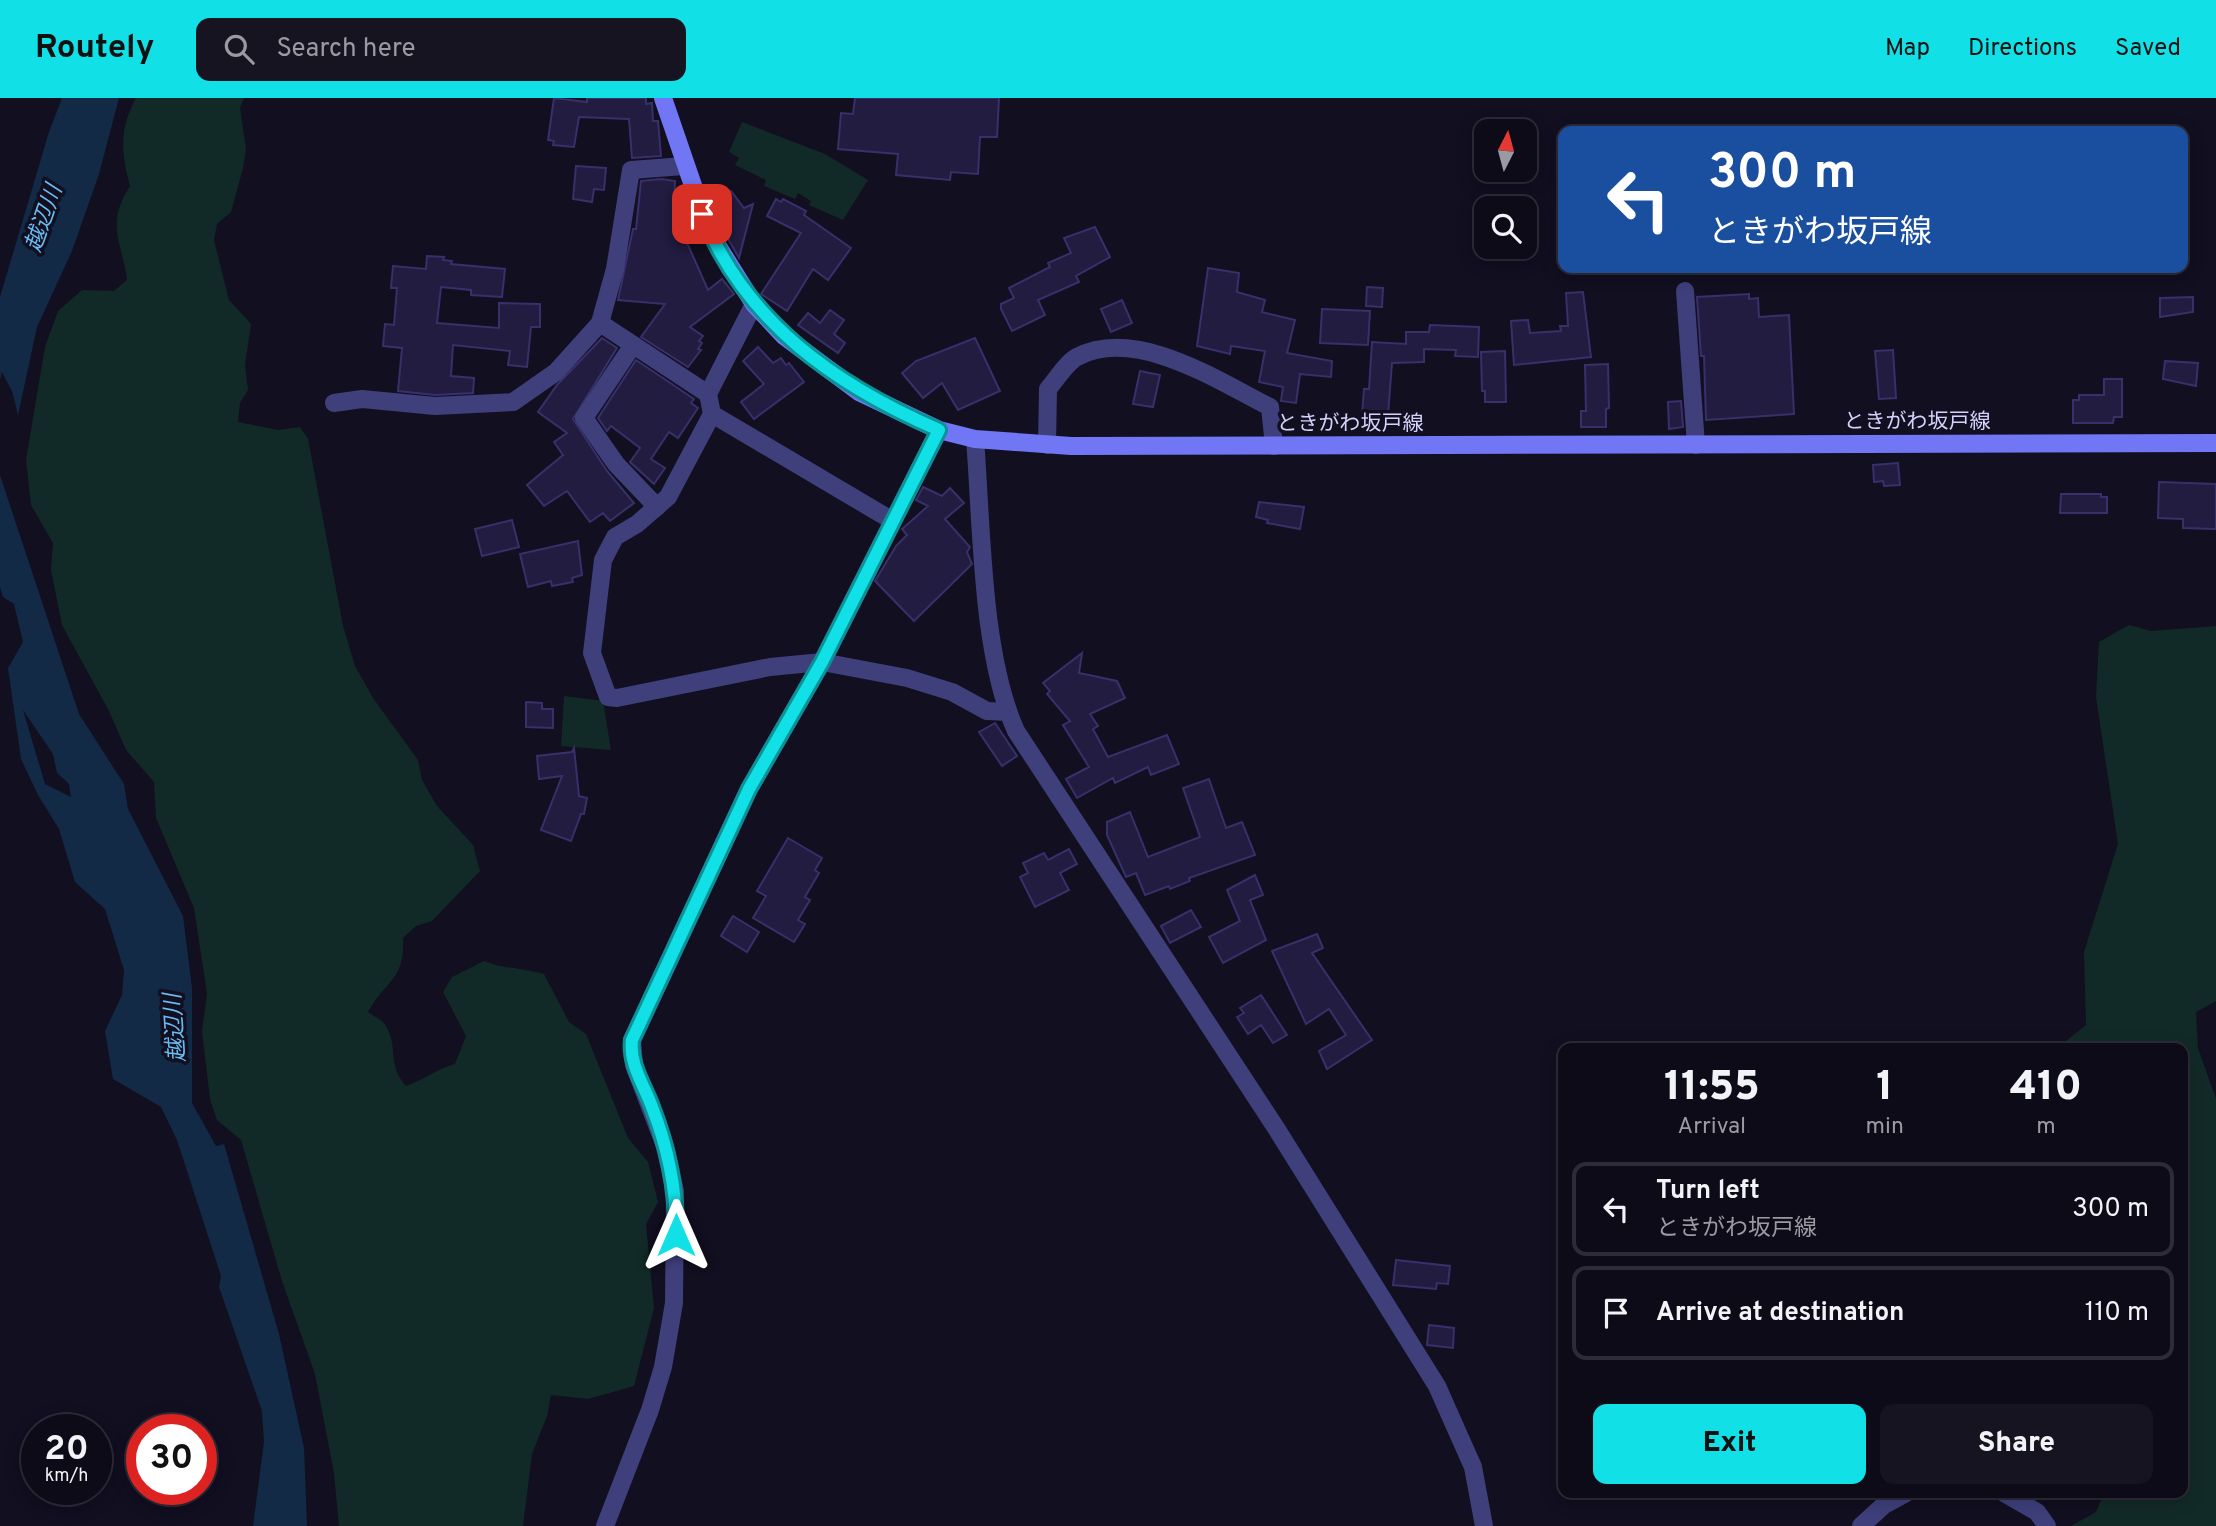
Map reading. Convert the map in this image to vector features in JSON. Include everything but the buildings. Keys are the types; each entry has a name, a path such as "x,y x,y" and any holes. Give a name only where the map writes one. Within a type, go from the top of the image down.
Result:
{"main road":[{"name":"ときがわ坂戸線","path":"663,98 684,166 709,232 754,304 792,343 848,385 884,406 939,430 975,439 1047,445 1274,446 2216,443"}],"street":[{"path":"334,403 362,399 435,406 513,402 556,372 600,323 615,269 631,170 684,166"},
{"path":"1685,291 1696,445"},
{"path":"754,304 708,394 712,414 668,497 615,537 603,560 592,653 608,697 617,698 770,667 822,662 907,678 952,692 987,711 1008,712"},
{"path":"600,323 708,394"},
{"path":"633,345 584,418 616,464 657,507"},
{"path":"1047,445 1048,389 1076,357 1129,348 1157,352 1270,407 1274,446"},
{"path":"712,414 893,521"},
{"path":"605,1526 650,1410 663,1367 674,1303 675,1191 665,1146 634,1065 632,1040 749,789 822,662 939,430"},
{"path":"975,439 991,631 996,666 1008,712 1027,752 1268,1116 1437,1386 1474,1467 1484,1526"},
{"path":"1861,1526 1884,1505 1897,1498"},
{"path":"2013,1498 2037,1512 2047,1526"}],"green space":[{"path":"136,98 244,98 240,108 246,149 243,168 231,212 217,224 214,240 229,300 251,324 245,365 248,390 240,403 238,422 278,430 300,427 308,439 343,626 355,666 373,698 418,760 422,780 437,806 473,845 480,871 432,921 416,926 403,938 398,972 368,1012 386,1026 392,1041 396,1070 406,1086 455,1064 466,1036 443,992 452,977 484,961 544,974 569,1022 586,1034 628,1138 648,1162 658,1202 646,1224 654,1308 634,1386 588,1399 551,1395 547,1416 532,1454 523,1526 339,1526 334,1473 315,1374 282,1281 241,1140 217,1120 210,1099 202,1031 207,994 194,908 156,818 154,782 126,750 109,711 62,625 51,570 53,543 31,505 26,460 45,347 58,311 82,290 114,291 127,280 117,223 122,200 130,186 123,141 130,109"},
{"path":"742,122 825,154 868,180 843,220 809,205 811,201 798,193 795,199 764,186 766,180 735,165 739,158 729,152"},
{"path":"2129,625 2151,631 2216,626 2216,1001 2196,1012 2198,1048 2216,1099 2216,1526 2071,1526 2096,1512 2102,1498 2188,1498 2188,1043 2063,1043 2086,1025 2084,952 2118,844 2096,697 2099,642"},
{"path":"564,696 603,701 611,750 561,746"}],"water":[{"name":"越辺川","path":"62,98 119,98 99,174 72,251 37,327 18,415 12,391 2,372 0,380 0,297 49,132"},
{"name":"越辺川","path":"0,475 79,714 124,784 128,809 183,916 192,988 192,1103 216,1146 224,1144 279,1334 304,1448 307,1526 253,1526 264,1442 262,1411 219,1287 221,1276 177,1140 161,1107 113,1079 105,1031 122,995 124,970 105,909 75,882 59,829 38,795 21,759 8,668 23,642 14,604 3,597 0,587","holes":["23,710 53,754 57,773 69,784 71,797 45,784"]}],"route":[{"path":"676,1235 675,1191 665,1146 653,1107 634,1065 632,1040 749,789 822,662 939,430 859,392 784,336 754,304 728,266 702,214"}]}
